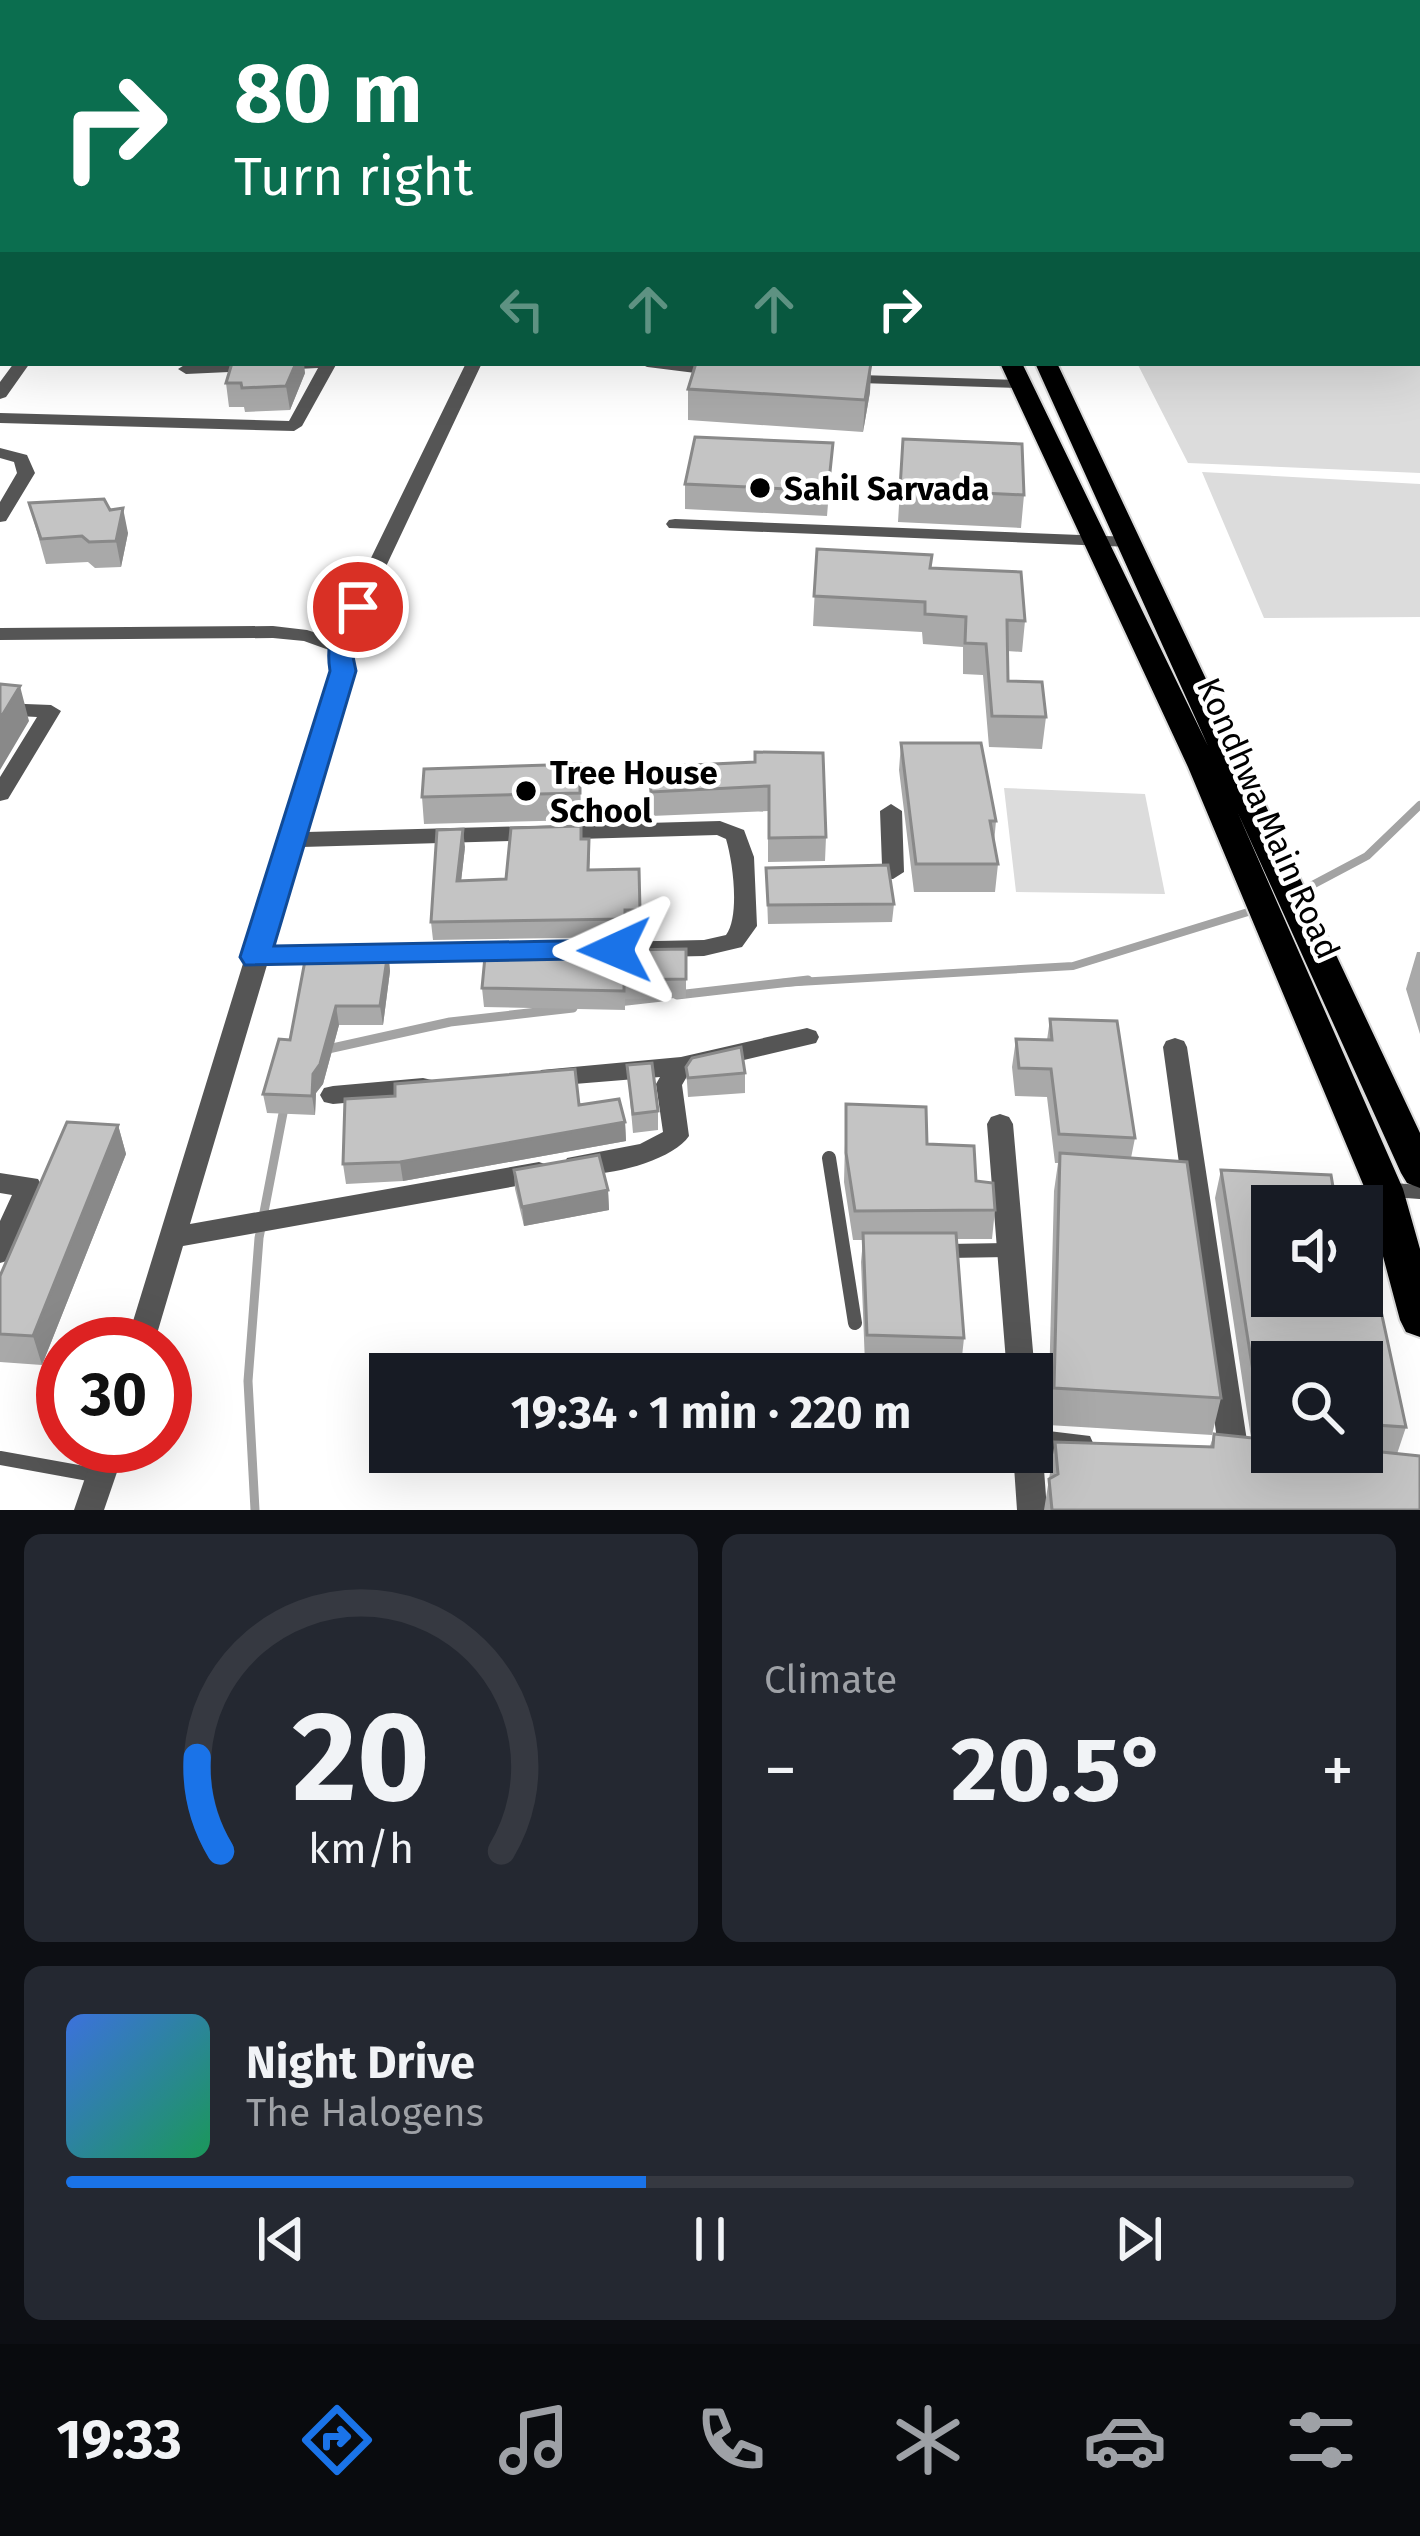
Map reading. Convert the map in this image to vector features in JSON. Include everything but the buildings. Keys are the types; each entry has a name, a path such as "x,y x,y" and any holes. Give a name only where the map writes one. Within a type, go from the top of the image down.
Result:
{"main road":[{"name":"Kondhwa Main Road","path":"1047,366 1131,542 1408,1185 1420,1320"},
{"name":"Kondhwa Main Road","path":"1015,374 1408,1185"}],"street":[{"path":"0,394 20,366"},
{"path":"186,369 256,366"},
{"path":"0,418 294,426 325,366"},
{"path":"148,1317 343,671 338,647 473,366"},
{"path":"0,453 21,459 26,473 0,517"},
{"path":"675,524 1131,542"},
{"path":"0,634 273,632 308,636 338,647"},
{"path":"0,709 51,711 0,794"},
{"path":"829,873 893,872 891,812"},
{"path":"291,840 720,828 736,835 754,874 745,926 734,940 704,949 586,951"},
{"path":"256,957 539,952"},
{"path":"519,1079 681,1066 808,1036"},
{"path":"1175,1047 1184,1184 1235,1455"},
{"path":"170,1238 658,1150 676,1136 669,1084 681,1066"},
{"path":"333,1095 449,1085"},
{"path":"1000,1124 1019,1353"},
{"path":"0,1183 29,1186 0,1252"},
{"path":"1053,1443 1100,1446"},
{"path":"89,1510 103,1473"},
{"path":"1029,1473 1032,1510"}],"lane":[{"path":"677,366 726,371"},
{"path":"858,379 1015,374"},
{"path":"829,1158 855,1323"},
{"path":"933,1251 1011,1250"},
{"path":"845,1252 867,1251"},
{"path":"0,1457 36,1458"}],"shaded area":[{"path":"1139,366 1420,366 1420,473 1188,463"},
{"path":"1202,472 1420,484 1420,617 1264,618"},
{"path":"1004,788 1145,794 1165,894 1016,892"}],"waterway":[{"path":"1301,891 1367,856 1420,805"},
{"path":"783,983 1073,966 1248,912"},
{"path":"783,983 808,980"},
{"path":"677,995 783,983"},
{"path":"618,1002 662,997"},
{"path":"328,1049 450,1022 573,1008"},
{"path":"255,1510 248,1381 259,1238 284,1108"}],"place":[{"name":"Sahil Sarvada","path":"760,488"},
{"name":"Tree House School","path":"526,791"}],"route":[{"path":"358,607 338,647 343,671 333,710 256,957 615,950"}]}
